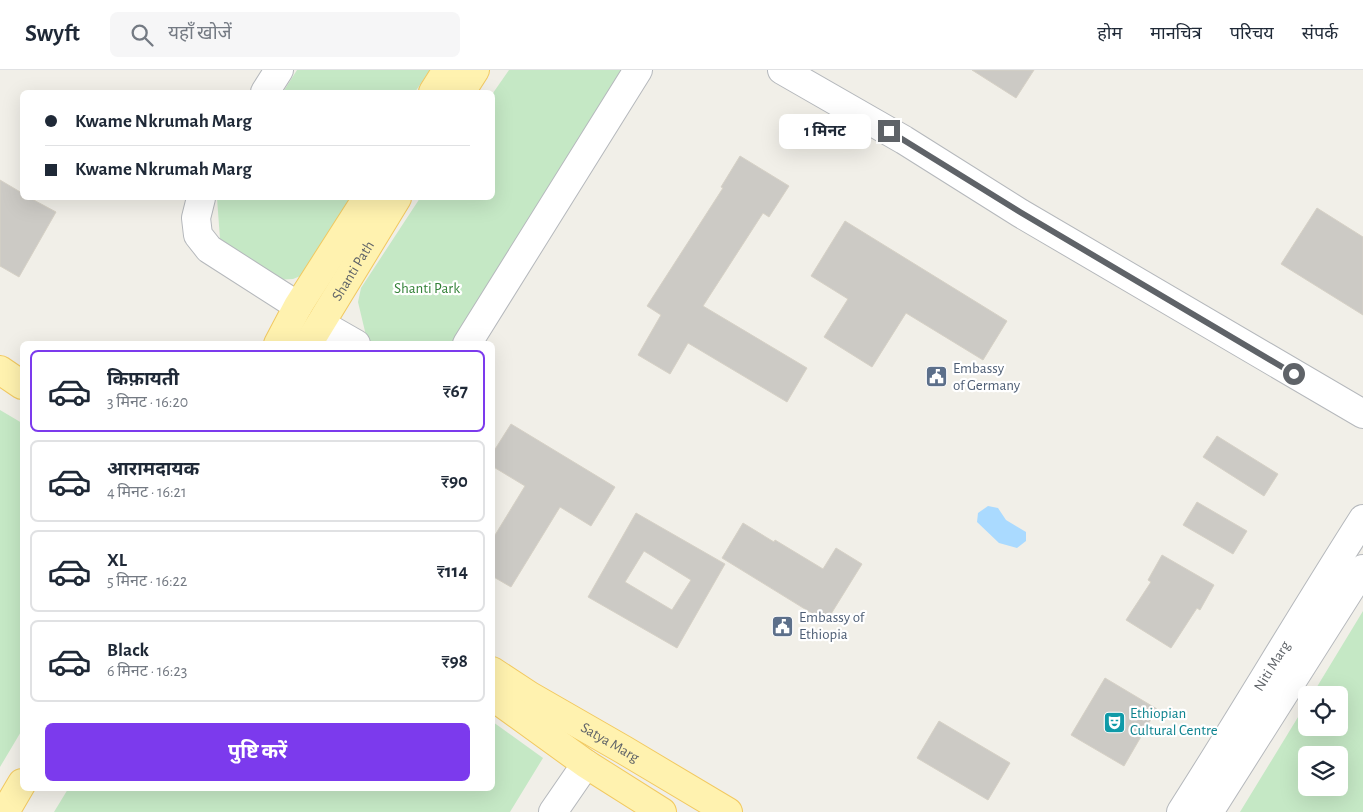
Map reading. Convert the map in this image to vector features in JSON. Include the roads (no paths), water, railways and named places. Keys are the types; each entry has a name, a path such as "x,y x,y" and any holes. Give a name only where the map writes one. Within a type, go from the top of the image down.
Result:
{"main road":[{"path":"434,90 447,70"},
{"path":"462,90 475,70"},
{"name":"Shanti Path","path":"280,341 298,306 365,200"},
{"name":"Shanti Path","path":"314,334 396,200"},
{"path":"0,370 20,384"},
{"path":"0,392 20,404"},
{"name":"Satya Marg","path":"495,673 530,696 728,812"},
{"name":"Satya Marg","path":"495,698 586,764 662,812"},
{"path":"5,812 20,786"},
{"path":"21,812 35,791"}],"street":[{"path":"266,90 279,70"},
{"path":"469,341 638,70"},
{"path":"782,70 904,140 1029,218 1363,414"},
{"path":"200,200 196,218 198,235 208,249 298,306"},
{"path":"314,334 343,341"},
{"name":"Niti Marg","path":"1181,812 1363,519"},
{"name":"Niti Marg","path":"1209,812 1363,569"},
{"path":"553,812 586,764"}],"water":[{"path":"988,506 998,508 1006,520 1026,532 1026,541 1017,548 999,543 977,522 978,513"}],"place":[{"name":"Embassy of Germany","path":"937,377"},
{"name":"Embassy of Ethiopia","path":"783,626"},
{"name":"Ethiopian Cultural Centre","path":"1114,722"}],"park label":[{"name":"Shanti Park","path":"427,288"}]}
